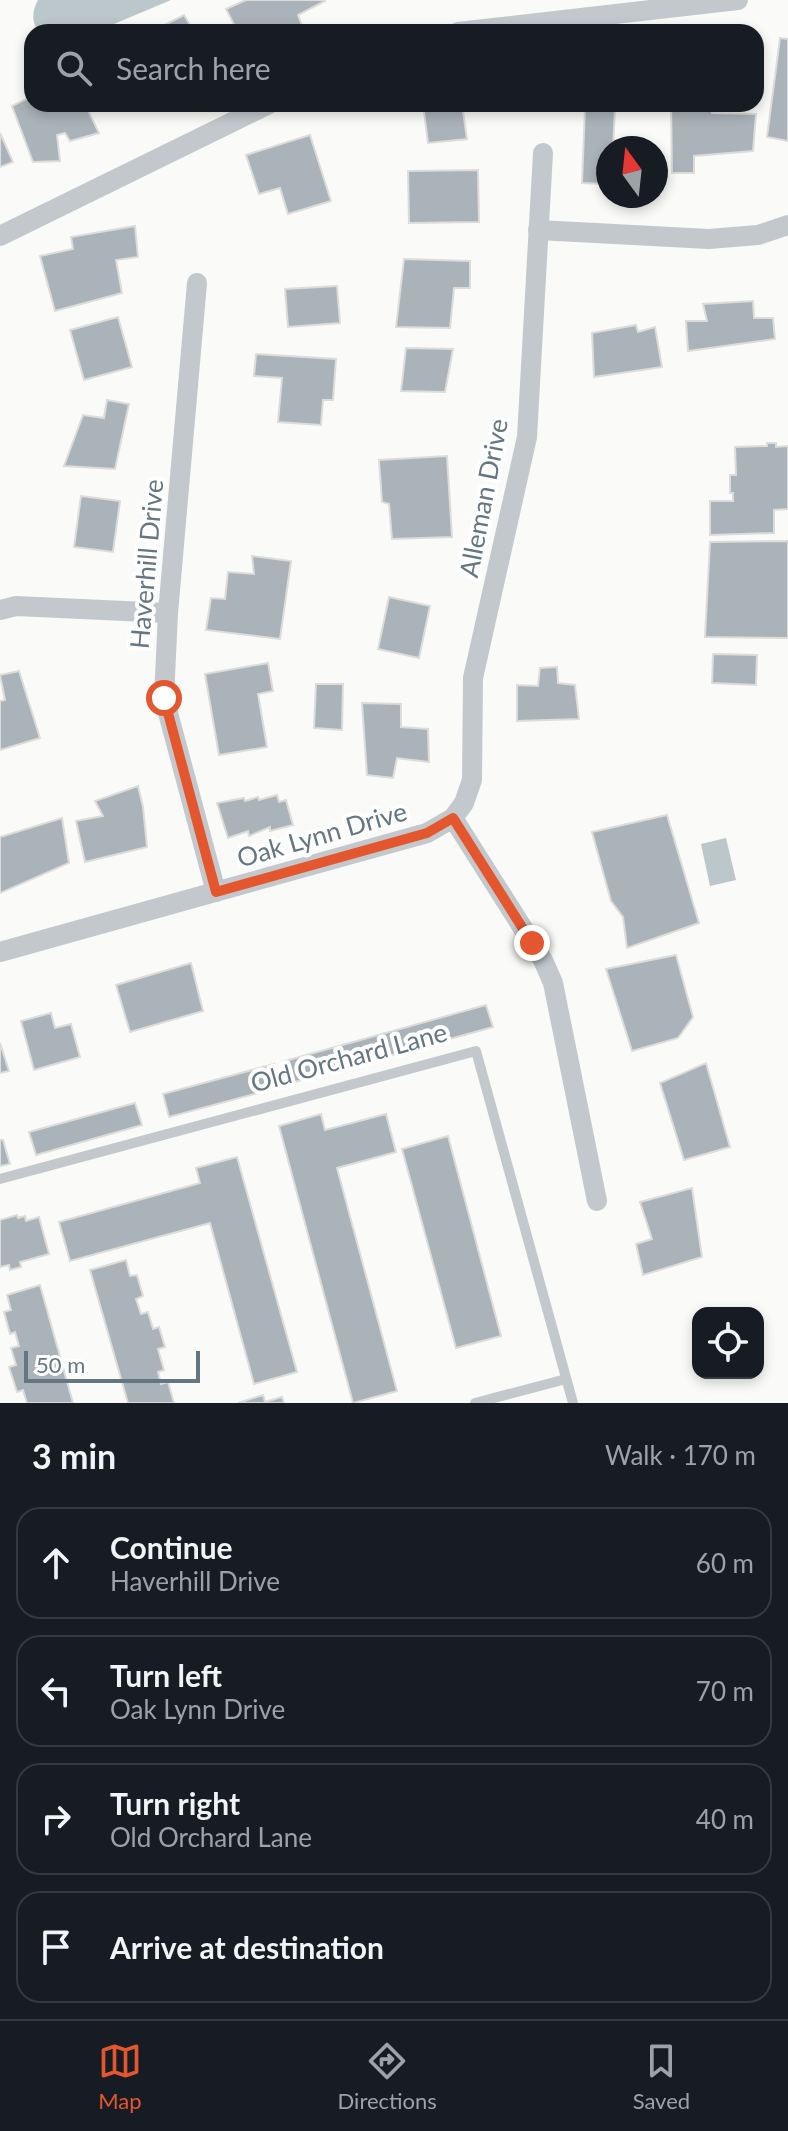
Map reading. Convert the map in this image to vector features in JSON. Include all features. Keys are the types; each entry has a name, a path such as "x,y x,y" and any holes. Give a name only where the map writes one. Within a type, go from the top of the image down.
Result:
{"street":[{"path":"528,24 738,0"},
{"path":"0,236 253,112"},
{"name":"Alleman Drive","path":"458,811 472,780 473,678 527,437 543,153"},
{"path":"538,230 709,239 758,235 788,225"},
{"name":"Haverhill Drive","path":"197,283 168,613 164,698 216,892"},
{"path":"0,610 16,606 168,613"},
{"path":"458,811 553,983 597,1201"},
{"name":"Oak Lynn Drive","path":"0,952 427,833 458,811"}],"lane":[{"name":"Old Orchard Lane","path":"0,1179 476,1051 566,1379"},
{"path":"475,1403 566,1379 573,1403"}],"shaded area":[{"path":"38,0 171,0 114,24 35,24 34,8"},
{"path":"726,838 736,880 710,886 701,844"}],"building":[{"path":"246,0 325,1 298,15 301,24 234,24 226,9"},
{"path":"184,15 189,24 167,24"},
{"path":"780,38 788,39 788,141 767,137"},
{"path":"24,100 24,112 89,112 99,133 70,141 65,133 57,135 60,161 33,162 12,106"},
{"path":"424,112 463,112 467,139 428,143"},
{"path":"585,112 615,112 614,136 596,136 596,184 582,183"},
{"path":"671,112 756,114 753,151 694,156 694,173 672,173"},
{"path":"0,133 13,162 0,167"},
{"path":"310,135 331,201 288,214 280,188 259,194 246,155"},
{"path":"478,170 479,222 409,223 408,171"},
{"path":"135,226 138,257 116,260 122,293 55,311 40,256 73,249 71,237"},
{"path":"404,259 470,261 470,288 454,288 450,328 396,327"},
{"path":"337,286 340,323 288,327 285,289"},
{"path":"753,301 754,318 773,318 775,339 688,351 686,321 707,321 703,304"},
{"path":"118,317 132,367 84,380 70,330"},
{"path":"636,325 638,332 655,327 662,367 594,377 592,333"},
{"path":"406,348 453,349 445,392 401,391"},
{"path":"256,354 336,359 333,400 323,400 321,425 278,422 282,378 254,376"},
{"path":"107,400 129,404 115,469 64,466 83,415 104,418"},
{"path":"767,443 776,443 776,447 788,446 788,509 774,510 774,533 710,535 710,501 733,501 730,475 736,475 735,447 767,446"},
{"path":"447,456 452,537 392,539 389,504 382,502 379,460"},
{"path":"81,496 120,501 113,552 74,547"},
{"path":"788,541 788,638 705,637 710,542"},
{"path":"252,556 291,561 280,639 206,630 211,598 225,599 228,572 254,574"},
{"path":"389,597 430,606 419,658 378,649"},
{"path":"713,654 757,655 756,685 712,683"},
{"path":"268,663 273,691 258,694 267,747 219,755 205,674"},
{"path":"557,667 558,683 575,685 579,719 517,721 517,685 538,686 540,668"},
{"path":"19,671 40,738 0,750 0,701 5,700 0,675"},
{"path":"316,684 343,684 342,730 314,728"},
{"path":"362,703 401,704 401,727 428,729 429,762 397,758 393,778 367,775"},
{"path":"138,786 147,847 85,862 76,821 103,816 95,801"},
{"path":"277,795 279,802 286,800 293,825 270,831 270,827 249,836 248,831 228,838 217,803 258,797 259,800"},
{"path":"667,815 699,923 627,948 623,917 611,901 592,832"},
{"path":"62,818 69,863 0,893 0,837"},
{"path":"676,955 693,1017 678,1038 632,1051 606,969"},
{"path":"191,963 203,1011 130,1032 116,985"},
{"path":"486,1005 493,1027 291,1083 285,1061"},
{"path":"51,1013 55,1028 71,1024 80,1057 34,1070 21,1021"},
{"path":"0,1043 9,1071 0,1073"},
{"path":"706,1063 730,1147 684,1160 660,1083"},
{"path":"274,1064 280,1087 169,1117 163,1094"},
{"path":"135,1103 142,1125 36,1155 29,1132"},
{"path":"321,1114 325,1130 386,1114 396,1152 337,1168 397,1391 353,1403 279,1126"},
{"path":"448,1136 501,1336 456,1348 402,1149"},
{"path":"0,1140 3,1140 10,1164 0,1166"},
{"path":"237,1157 297,1372 254,1384 210,1223 70,1261 59,1222 200,1183 196,1168"},
{"path":"692,1188 702,1257 643,1275 636,1244 652,1239 640,1202"},
{"path":"17,1215 18,1218 25,1216 26,1221 39,1217 49,1254 20,1262 21,1267 10,1270 9,1265 0,1267 0,1220"},
{"path":"126,1260 130,1276 137,1275 143,1296 136,1299 141,1314 148,1312 153,1329 159,1327 165,1347 158,1349 164,1370 158,1372 161,1384 168,1382 174,1403 128,1403 90,1270"},
{"path":"40,1285 73,1403 27,1403 23,1390 17,1392 9,1367 16,1365 11,1348 19,1346 15,1332 10,1334 4,1312 11,1310 7,1295"},
{"path":"263,1395 265,1402 282,1397 284,1403 238,1403"}],"route":[{"path":"164,698 216,892 427,833 453,818 532,943"}]}
